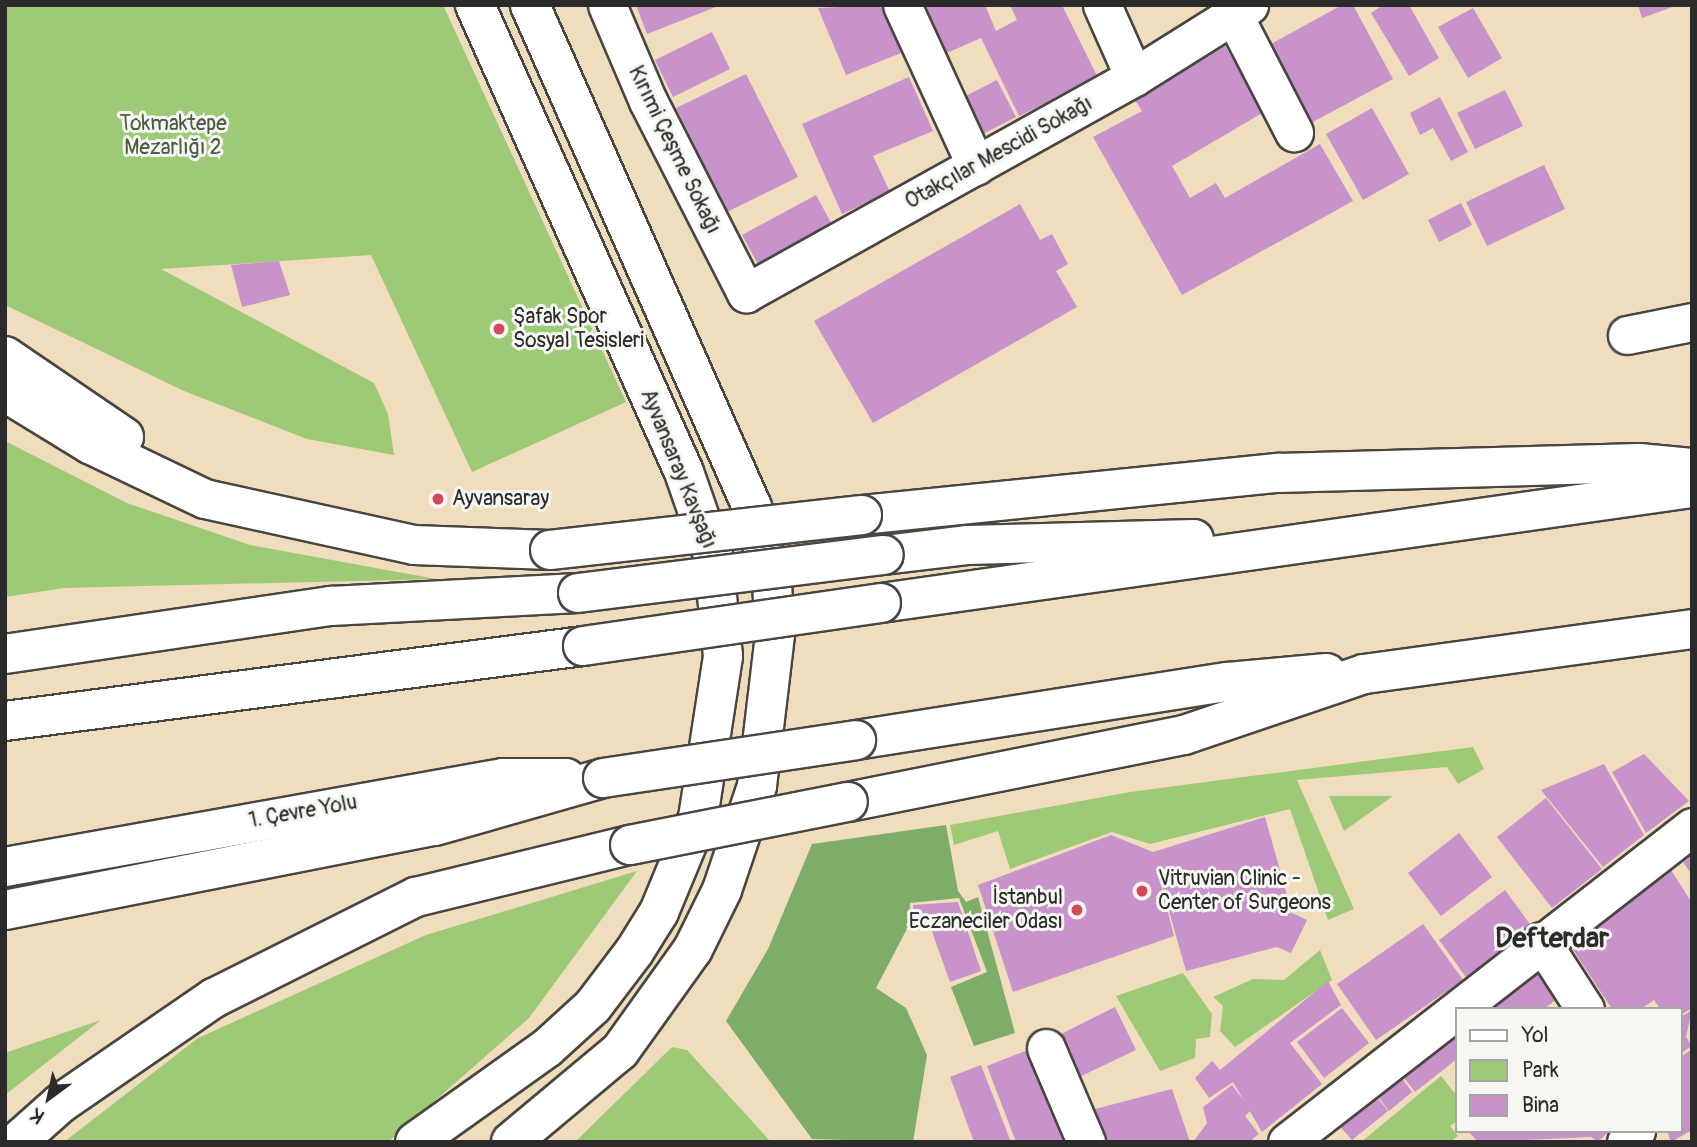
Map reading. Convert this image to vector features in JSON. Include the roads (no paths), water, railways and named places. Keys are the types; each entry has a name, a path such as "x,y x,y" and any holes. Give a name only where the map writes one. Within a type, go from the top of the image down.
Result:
{"main road":[{"name":"Ayvansaray Kavşağı","path":"415,1142 547,1048 593,1006 659,912 698,818 723,656 713,555 684,472 475,5"},
{"path":"511,1142 620,1051 693,949 722,890 757,786 775,634 772,583 752,507 530,5"},
{"path":"5,356 112,430 250,510"},
{"path":"5,392 156,477 250,510 414,545 550,550 1278,473 1639,463 1692,468"},
{"path":"5,721 583,646 1692,488"},
{"path":"5,654 331,606 578,593 968,545 1181,538 1269,547"},
{"path":"5,910 435,826 603,778 1228,682 1364,674 1692,629"},
{"path":"17,1142 61,1103 214,998 416,897 630,845 1184,735 1364,674"},
{"name":"1. Çevre Yolu","path":"5,867 503,778 603,778"}],"street":[{"name":"Kırımi Çeşme Sokağı","path":"607,5 648,101 746,293"},
{"path":"902,5 976,166"},
{"path":"1102,5 1134,77"},
{"name":"Otakçılar Mescidi Sokağı","path":"746,293 1134,77 1241,11"},
{"path":"1241,11 1294,132"},
{"path":"1627,335 1692,322"},
{"path":"1458,1007 1692,827"},
{"path":"1541,941 1584,1007"},
{"path":"1287,1142 1456,1008"},
{"path":"1046,1048 1086,1142"}],"place":[{"name":"Şafak Spor Sosyal Tesisleri","path":"499,329"},
{"name":"Ayvansaray","path":"438,499"},
{"name":"Vitruvian Clinic - Center of Surgeons","path":"1142,891"},
{"name":"İstanbul Eczaneciler Odası","path":"1077,910"}],"district":[{"name":"Defterdar","path":"1552,939"}],"park label":[{"name":"Tokmaktepe Mezarlığı 2","path":"173,136"}]}
